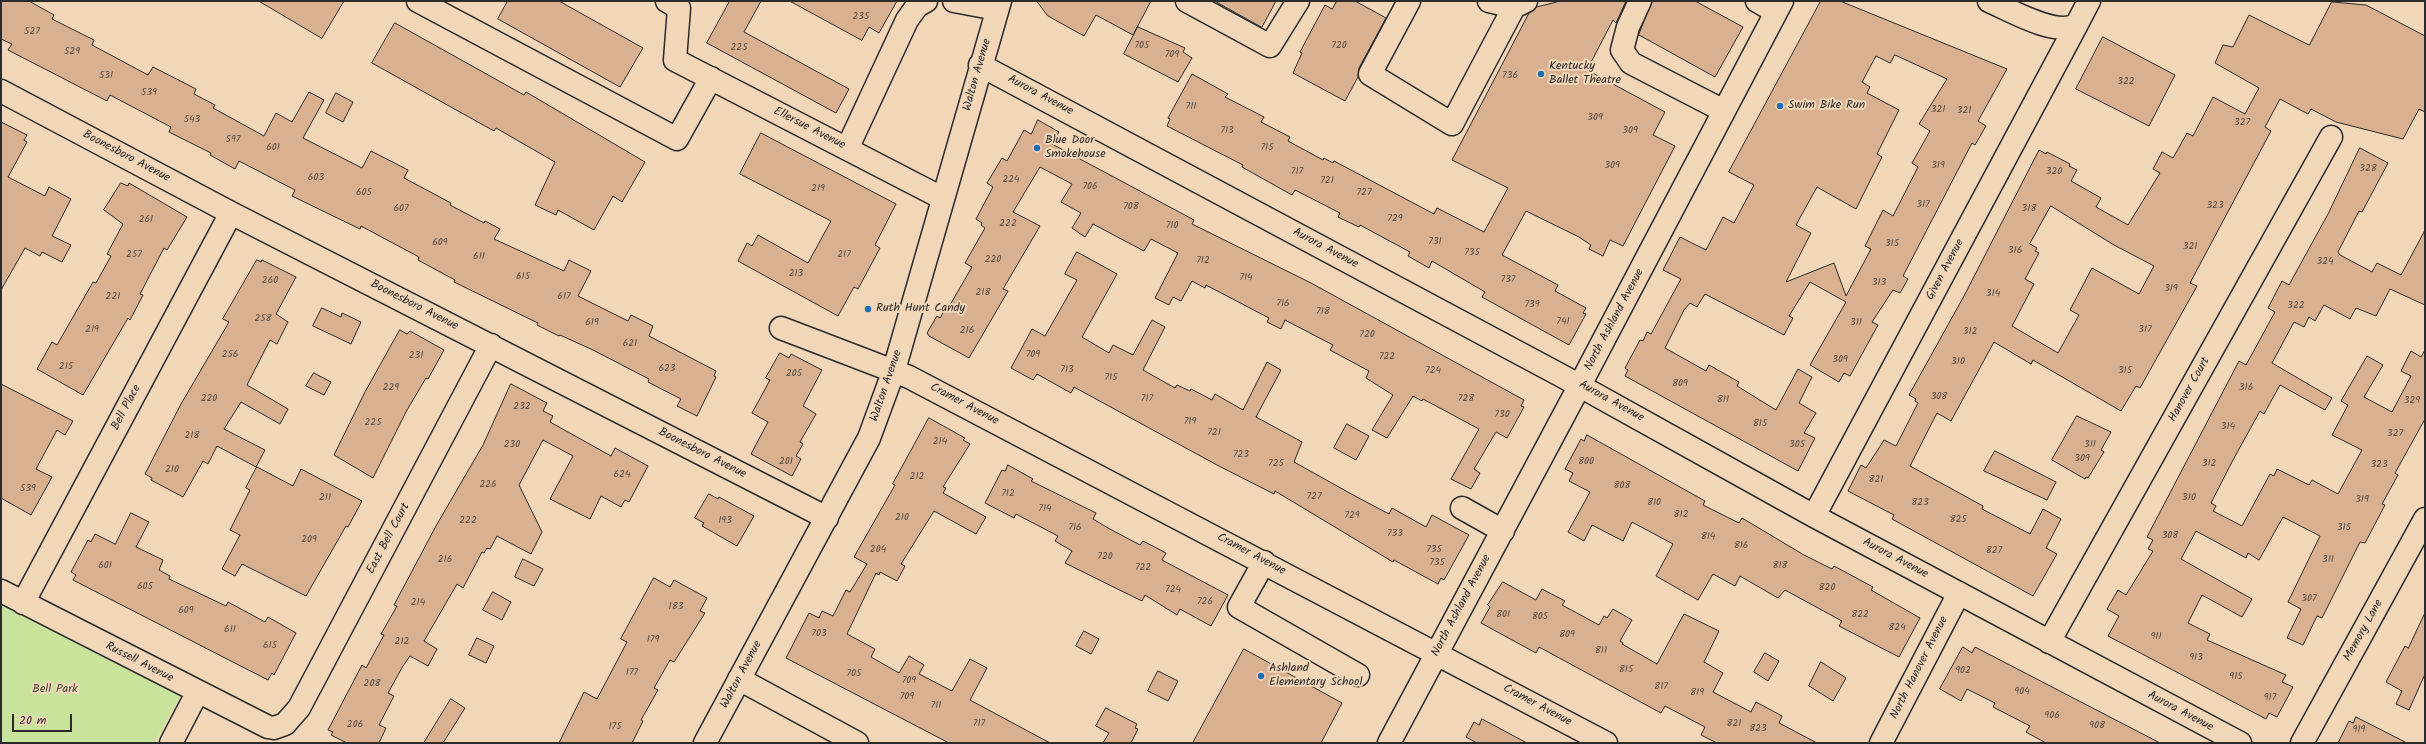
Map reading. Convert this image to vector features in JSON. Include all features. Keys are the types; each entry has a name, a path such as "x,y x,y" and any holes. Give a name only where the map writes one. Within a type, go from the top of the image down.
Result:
{"street":[{"path":"418,1 677,139 711,78"},
{"name":"Ellersue Avenue","path":"667,1 679,8 675,60 942,198"},
{"path":"847,149 907,20 917,6 926,1"},
{"path":"954,1 999,5"},
{"path":"1187,1 1270,46 1298,1"},
{"path":"1409,1 1370,74 1452,124 1520,4 1489,1"},
{"path":"1640,1 1628,27 1622,50 1631,63 1724,111"},
{"path":"1757,1 1779,6"},
{"path":"1990,1 2046,26 2064,29 2077,24"},
{"name":"Given Avenue","path":"1814,516 2090,1"},
{"name":"Walton Avenue","path":"705,743 869,438 894,370 980,65 999,5"},
{"name":"North Ashland Avenue","path":"1389,743 1503,531 1779,6"},
{"name":"Aurora Avenue","path":"980,65 1580,385 1814,516 2240,743"},
{"name":"Boonesboro Avenue","path":"1,91 231,213 827,518"},
{"name":"Hanover Court","path":"2049,642 2330,138"},
{"name":"Bell Place","path":"23,603 231,213"},
{"name":"Cramer Avenue","path":"781,328 894,370 1264,562 1606,743"},
{"name":"East Bell Court","path":"280,727 290,720 299,708 491,345"},
{"path":"1462,508 1503,531"},
{"name":"Memory Lane","path":"2302,743 2425,519"},
{"path":"1264,562 1239,607 1358,675"},
{"name":"Russell Avenue","path":"1,591 197,693 268,727 280,727"},
{"name":"North Hanover Avenue","path":"1881,743 1959,593"},
{"path":"739,679 857,743"},
{"path":"171,743 197,693"}],"green space":[{"name":"Bell Park","path":"1,603 180,696 155,743 1,743"}],"building":[{"path":"1,1 29,1 54,15 52,19 94,40 92,45 148,75 153,67 196,89 194,94 215,105 213,108 264,136 276,113 292,122 309,92 324,100 303,138 362,168 371,151 408,170 404,178 451,203 450,205 484,223 485,221 500,229 494,239 564,271 569,260 591,271 578,296 628,321 631,315 653,326 649,336 716,371 714,376 716,377 697,416 677,406 681,399 648,382 649,379 593,350 560,335 559,336 537,325 538,323 454,282 455,280 418,260 419,257 361,226 360,229 292,196 295,190 239,161 235,169 210,155 211,153 169,132 171,127 110,95 107,101 8,50 12,44 1,39"},
{"path":"259,1 344,1 322,38"},
{"path":"508,1 559,1 643,48 620,87 498,19"},
{"path":"730,1 761,1 744,32 849,89 836,113 707,43"},
{"path":"790,1 897,1 879,33 869,27 862,40"},
{"path":"1037,1 1151,1 1133,35 1096,15 1084,36 1048,16"},
{"path":"1215,1 1276,1 1262,27"},
{"path":"1337,1 1355,1 1386,18 1359,68 1358,77 1345,101 1293,73 1302,53 1300,52 1325,5 1332,9"},
{"path":"1561,1 1626,1 1616,23 1613,20 1587,70 1665,112 1653,135 1675,146 1623,246 1610,240 1603,256 1589,249 1591,245 1579,237 1526,211 1502,255 1558,285 1555,291 1586,308 1583,313 1586,314 1569,345 1482,297 1485,292 1432,261 1429,268 1408,256 1410,252 1360,225 1359,227 1338,217 1340,213 1295,190 1292,195 1242,167 1243,165 1167,126 1170,119 1168,118 1192,74 1228,94 1225,97 1264,117 1261,122 1290,137 1288,141 1323,160 1324,158 1333,163 1334,161 1434,214 1437,208 1484,232 1508,188 1452,160 1529,13 1537,7"},
{"path":"1652,1 1695,1 1743,27 1715,77 1639,35"},
{"path":"1821,1 1840,1 2007,69 1978,121 1986,126 1975,145 1972,143 1903,276 1908,279 1900,293 1893,290 1872,322 1878,325 1850,376 1844,373 1839,382 1810,365 1846,302 1810,282 1789,316 1793,318 1784,335 1705,294 1697,307 1690,303 1684,310 1665,348 1706,371 1709,365 1739,382 1737,386 1776,410 1798,369 1812,377 1799,403 1816,413 1804,433 1815,438 1798,471 1625,376 1628,370 1625,368 1640,340 1643,341 1647,332 1651,334 1681,279 1663,270 1680,237 1706,250 1723,217 1734,223 1754,185 1729,172","holes":["1895,55 1947,79 1919,124 1930,131 1912,163 1918,167 1893,216 1883,210 1865,246 1871,249 1846,296 1834,263 1786,282 1811,233 1796,225 1817,187 1856,209 1882,157 1877,154 1899,110 1867,93 1870,87 1862,82 1876,56 1890,63"]},
{"path":"2332,2 2366,5 2425,36 2425,112 2419,109 2403,139 2336,122 2311,109 2308,114 2280,99 2265,127 2271,131 2190,283 2197,286 2140,388 2136,386 2121,411 2033,360 2031,364 1994,342 1951,421 1937,413 1910,466 1983,506 1982,509 2030,534 2043,509 2061,519 2046,548 2057,554 2033,596 1892,519 1894,515 1848,491 1861,465 1866,468 1884,440 1896,446 1918,403 1915,401 1916,399 1909,395 1964,296 2039,150 2046,154 2047,152 2070,164 2069,166 2077,170 2071,181 2101,198 2096,207 2128,225 2160,173 2153,169 2162,152 2173,158 2187,133 2193,136 2213,97 2245,114 2259,88 2215,63 2223,45 2233,47 2249,15 2309,45","holes":["2051,206 2114,245 2154,266 2139,294 2092,268 2070,310 2079,315 2058,353 2012,326 2034,284 2025,279 2039,253 2035,251 2037,248 2030,244"]},
{"path":"395,23 524,95 526,92 645,162 622,202 613,196 594,230 558,210 556,215 535,205 555,162 496,128 494,131 372,63"},
{"path":"1138,27 1185,48 1183,52 1192,58 1178,82 1124,54"},
{"path":"2103,37 2175,75 2149,126 2076,89"},
{"path":"336,93 353,102 343,122 326,113"},
{"path":"1038,120 1059,132 1052,144 1194,220 1192,224 1311,283 1524,400 1521,406 1524,407 1507,438 1496,432 1474,469 1480,473 1471,489 1451,479 1479,429 1423,399 1422,401 1413,396 1387,438 1372,430 1393,395 1366,378 1369,371 1330,350 1333,345 1285,320 1281,329 1267,322 1269,318 1206,285 1205,288 1192,281 1181,301 1173,297 1169,305 1155,298 1178,253 1151,239 1144,251 1093,224 1085,237 1072,228 1081,213 1061,202 1072,184 1040,167 1013,212 1040,226 1003,289 1008,291 969,358 929,336 927,333 937,316 940,318 948,304 950,305 972,267 965,263 985,228 981,225 982,223 976,219 993,187 987,183 1002,158 1007,161 1024,130 1031,134"},
{"path":"1,122 27,135 24,140 27,142 8,177 45,196 49,187 71,199 52,236 71,245 62,262 42,252 40,256 25,248 1,290"},
{"path":"761,133 896,204 875,245 880,248 858,289 854,287 838,316 738,261 747,243 752,246 758,235 808,263 831,221 740,174"},
{"path":"2360,148 2388,163 2362,212 2359,211 2338,252 2340,255 2372,272 2377,263 2401,275 2425,230 2425,305 2390,289 2376,316 2356,308 2350,319 2324,305 2315,321 2309,317 2304,327 2294,322 2272,363 2332,398 2325,410 2280,385 2264,414 2260,411 2233,460 2211,503 2216,506 2213,511 2242,526 2270,474 2274,476 2277,469 2309,485 2312,480 2338,494 2362,450 2332,435 2348,405 2341,401 2367,356 2383,365 2364,397 2392,412 2411,376 2401,371 2411,351 2421,357 2425,350 2425,419 2395,473 2398,475 2382,504 2385,505 2365,543 2360,542 2322,618 2317,616 2303,645 2287,638 2301,609 2288,602 2320,536 2283,517 2259,560 2248,553 2246,558 2196,531 2181,559 2252,599 2242,617 2202,595 2188,623 2210,634 2207,640 2286,675 2282,682 2293,687 2277,717 2269,713 2266,719 2108,636 2119,616 2107,609 2118,590 2126,595 2153,551 2148,549 2153,540 2147,537 2239,361 2246,365 2275,312 2268,308 2282,281 2289,285 2328,214"},
{"path":"121,183 128,186 129,183 187,217 167,250 164,248 140,294 143,295 130,320 128,318 83,395 37,369 52,342 57,345 93,282 96,283 111,256 107,254 123,224 104,210"},
{"path":"1077,252 1117,274 1082,337 1109,353 1113,345 1133,355 1152,320 1165,327 1143,370 1175,388 1177,385 1190,391 1191,389 1212,400 1215,394 1243,410 1267,362 1281,370 1256,417 1302,442 1294,462 1355,496 1389,514 1392,508 1426,527 1432,515 1469,535 1444,580 1441,578 1438,584 1394,560 1393,562 1275,491 1274,494 1217,465 1074,387 1071,393 1037,374 1033,380 1011,368 1032,329 1045,336 1077,280 1065,274"},
{"path":"257,260 261,262 262,260 296,277 276,314 288,322 277,344 270,340 247,385 288,409 280,424 241,402 224,429 265,450 256,467 217,446 208,464 203,461 183,497 151,480 152,478 145,474 181,404 229,322 223,319"},
{"path":"322,308 341,317 342,313 361,322 351,344 313,326"},
{"path":"400,330 407,334 410,331 444,350 428,379 426,378 407,410 373,478 334,455 365,392"},
{"path":"780,353 789,358 791,354 822,370 803,406 816,414 800,442 803,444 796,456 801,459 792,476 751,454 768,422 752,413 770,380 766,378"},
{"path":"314,373 331,382 324,395 306,386"},
{"path":"1,384 73,421 65,435 57,430 36,469 52,477 31,515 1,498"},
{"path":"511,384 547,403 543,411 553,416 550,422 611,456 615,448 648,466 629,502 625,500 621,507 601,496 590,519 550,499 573,456 543,440 519,485 542,532 531,554 497,536 490,549 487,548 484,553 482,552 463,588 457,584 424,641 437,649 428,666 410,656 403,666 388,693 394,696 379,725 386,728 379,743 347,743 331,735 333,732 328,730 362,665 366,668 384,635 381,634 397,606 394,605 436,526 483,445"},
{"path":"2077,416 2111,432 2101,450 2104,452 2088,478 2086,477 2085,479 2052,460"},
{"path":"929,418 965,438 963,440 970,444 943,487 946,488 943,493 986,517 976,534 934,511 901,564 905,566 897,581 880,572 879,575 876,573 847,634 875,649 871,657 899,673 909,656 924,665 919,674 952,691 970,659 987,668 970,700 1050,743 949,743 786,658 809,613 819,618 822,611 833,616 846,590 850,592 867,564 854,557 895,485 893,484"},
{"path":"1347,424 1369,436 1356,460 1334,448"},
{"path":"1587,435 1705,501 1703,505 1739,523 1742,518 1804,555 1832,569 1834,566 1873,587 1871,590 1920,618 1899,657 1839,626 1842,621 1785,590 1778,598 1740,576 1735,586 1713,574 1698,600 1656,576 1673,544 1632,522 1623,541 1592,525 1584,541 1568,532 1590,492 1569,481 1573,473 1565,469 1581,439 1584,441"},
{"path":"1995,451 2056,482 2047,500 1984,471"},
{"path":"1008,465 1033,479 1031,481 1096,513 1093,519 1108,528 1140,545 1143,541 1166,553 1162,560 1228,595 1211,626 1180,609 1177,615 1145,595 1142,601 1065,563 1072,551 1055,541 1058,536 1016,514 1014,518 985,503 1002,470 1005,471"},
{"path":"257,467 293,486 301,469 362,501 306,596 242,564 235,576 222,569 240,535 230,530 250,490 246,488"},
{"path":"709,494 718,499 719,497 754,516 737,546 702,526 704,523 695,518"},
{"path":"131,513 149,522 136,547 163,560 159,570 170,576 169,579 226,606 228,602 265,622 268,617 296,633 274,675 272,673 268,680 73,580 76,575 71,572 88,540 91,542 95,534 115,544"},
{"path":"523,559 543,569 534,586 515,577"},
{"path":"654,578 670,587 674,580 707,598 700,611 705,613 674,662 670,660 654,688 658,690 641,720 643,721 632,743 559,743 584,692 597,699 627,642 621,639"},
{"path":"1503,582 1536,600 1542,589 1565,601 1562,605 1599,625 1604,616 1607,618 1613,609 1632,620 1620,641 1623,643 1622,644 1657,664 1684,614 1719,631 1704,662 1723,673 1713,692 1751,712 1756,702 1782,716 1779,723 1817,743 1717,743 1701,735 1705,727 1665,706 1661,713 1539,647 1536,653 1481,623 1490,607 1488,605"},
{"path":"493,592 511,602 502,620 483,610"},
{"path":"2425,613 2425,674 2409,710 2396,704 2402,691 2386,682 2405,646 2408,648"},
{"path":"1084,631 1099,639 1091,654 1076,646"},
{"path":"477,638 494,646 486,663 469,655"},
{"path":"1963,647 1972,653 1975,647 2160,743 2046,743 2026,732 2030,726 1993,707 1995,703 1967,689 1961,701 1940,689"},
{"name":"Ashland Elementary School","path":"1244,649 1342,703 1321,743 1193,743"},
{"path":"1765,653 1779,661 1768,681 1754,672"},
{"path":"1821,662 1846,678 1833,701 1809,686"},
{"path":"1158,671 1178,681 1168,701 1148,691"},
{"path":"451,699 465,708 443,743 424,743"},
{"path":"1106,708 1137,724 1135,728 1138,729 1131,743 1103,743 1109,733 1096,726"},
{"path":"2356,717 2407,743 2338,743 2349,721 2353,723"},
{"path":"1482,719 1527,743 1477,743 1466,737 1474,722 1479,725"}],"place":[{"name":"Kentucky Ballet Theatre","path":"1541,74"},
{"name":"Swim Bike Run","path":"1780,106"},
{"name":"Blue Door Smokehouse","path":"1037,148"},
{"name":"Ruth Hunt Candy","path":"868,309"},
{"name":"Ashland Elementary School","path":"1261,676"}]}
